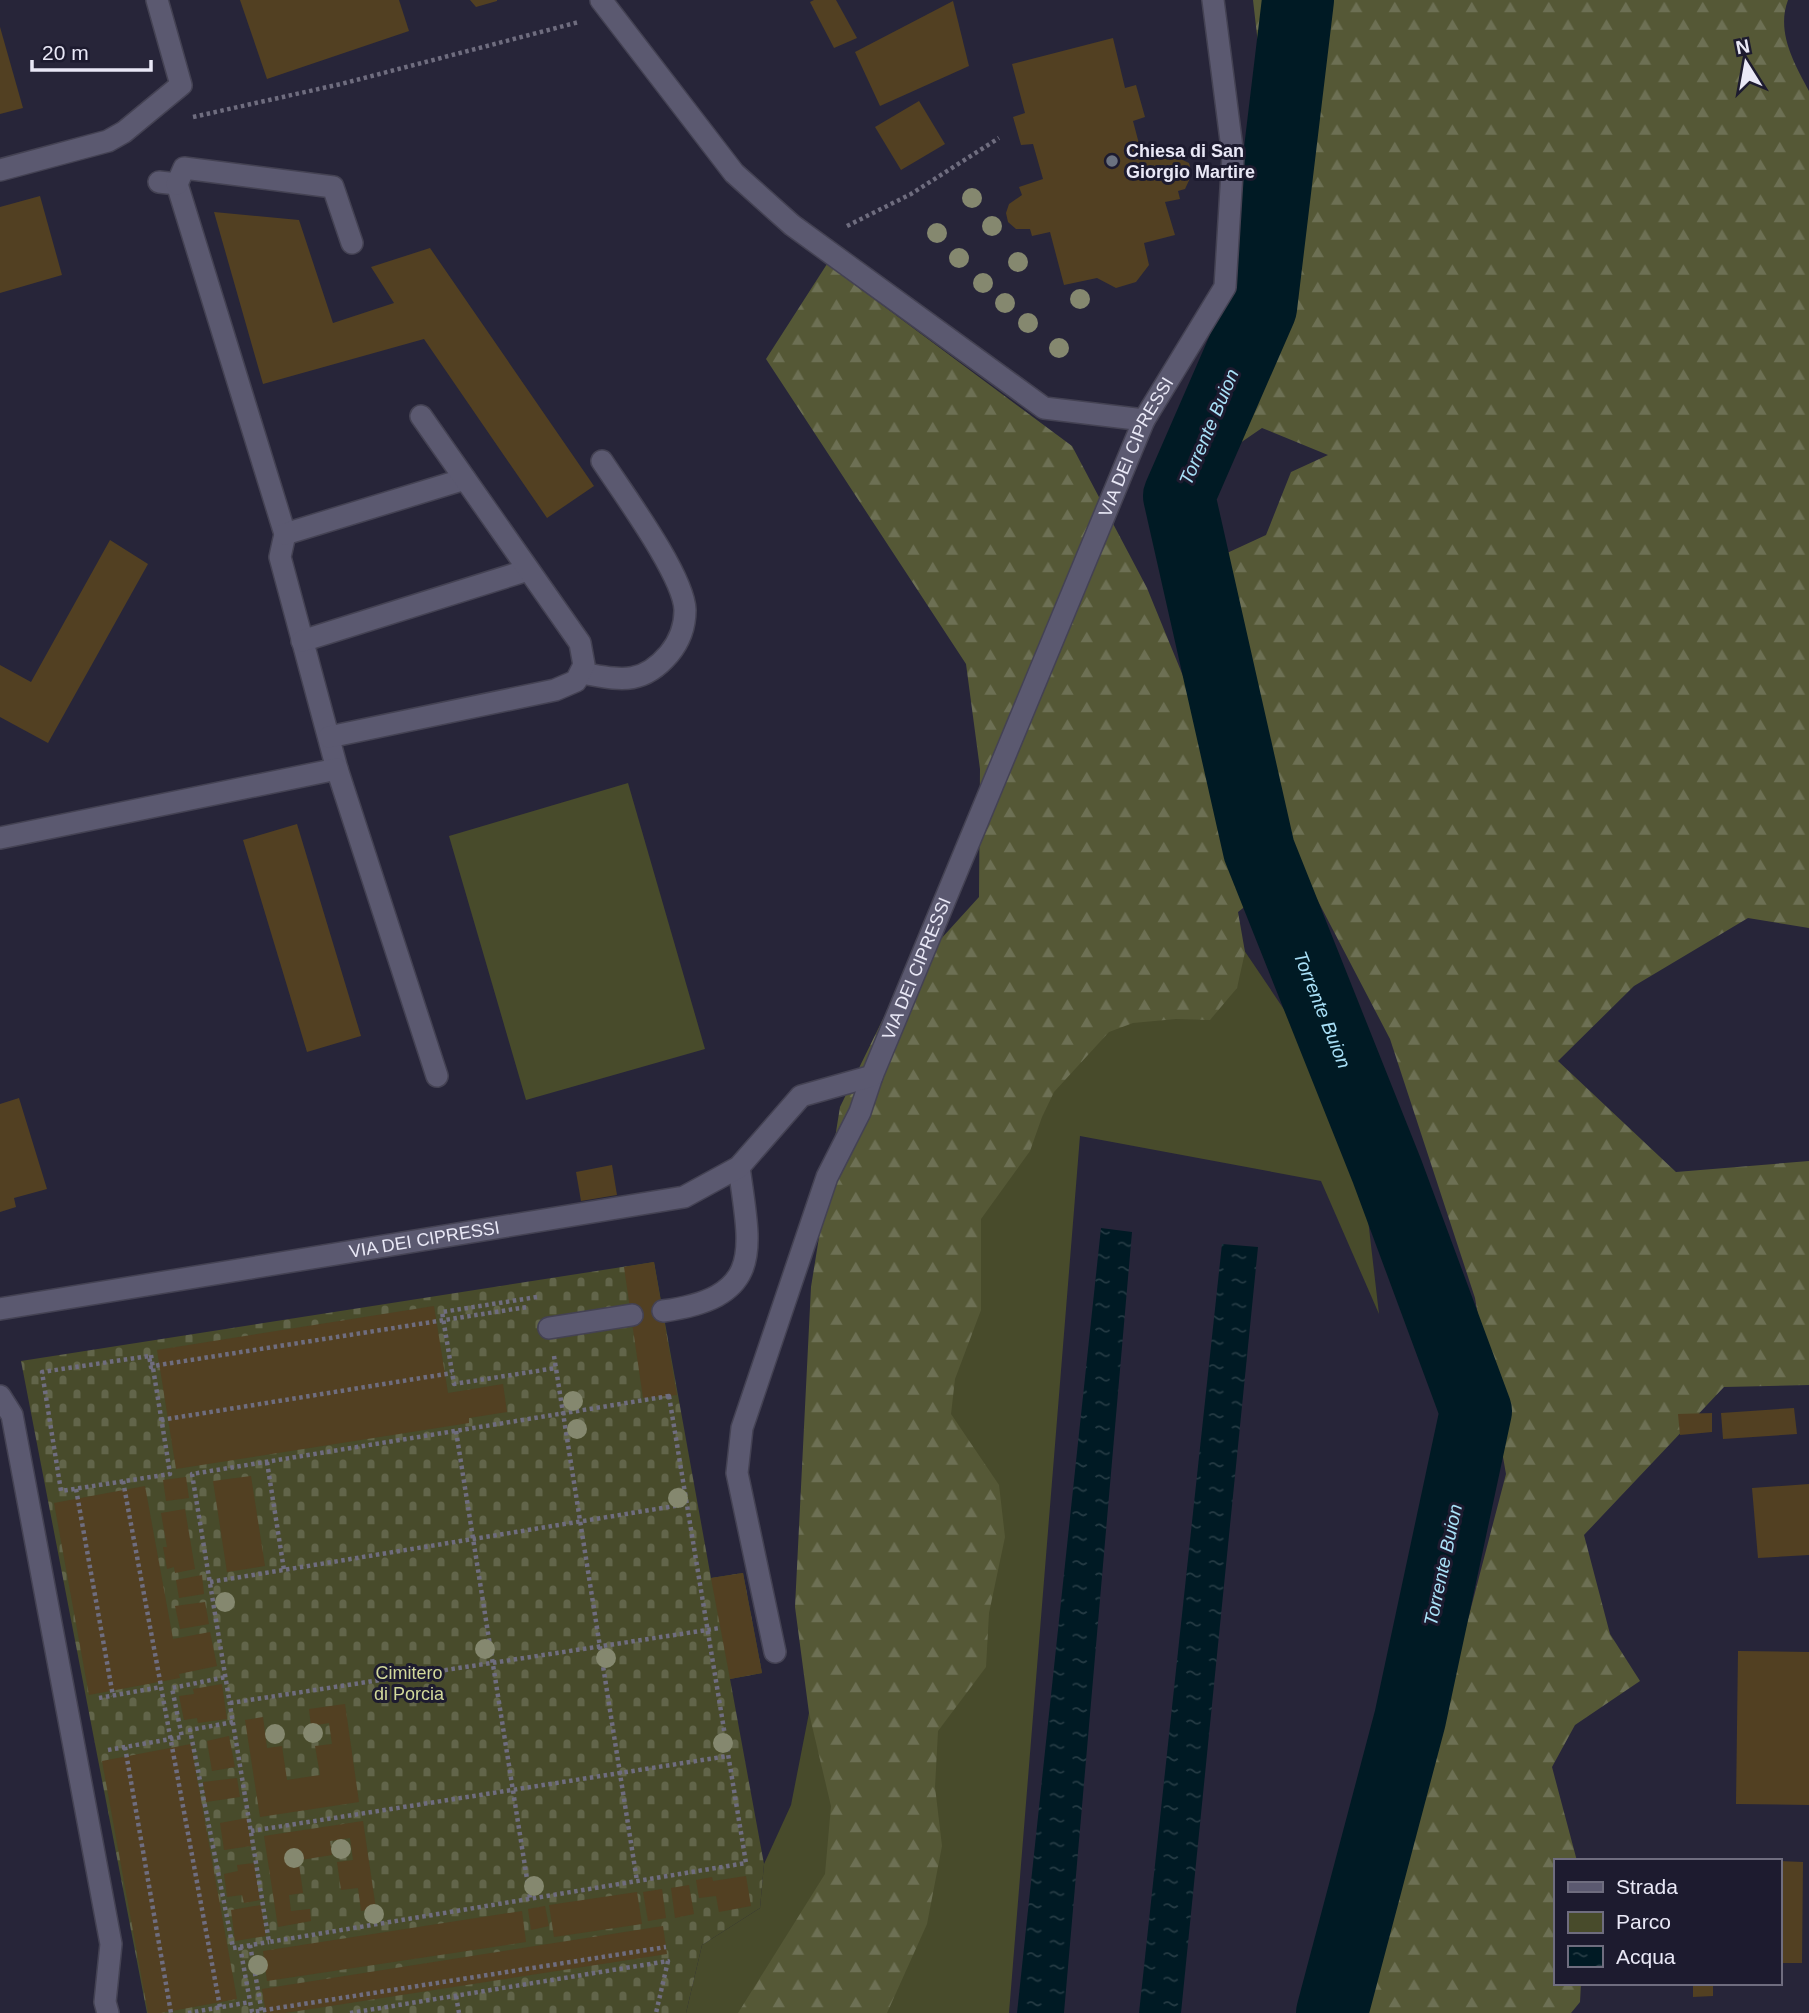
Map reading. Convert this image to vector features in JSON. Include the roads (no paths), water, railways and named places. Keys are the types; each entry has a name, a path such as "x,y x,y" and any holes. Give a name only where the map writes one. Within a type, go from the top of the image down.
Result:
{"street":[{"path":"0,170 108,141 124,132 180,85 157,0"},
{"name":"VIA DEI CIPRESSI","path":"0,1309 684,1197 739,1167 801,1096 872,1076 1144,420 1225,287 1233,156 1213,0"},
{"path":"606,7 734,173 792,225 1044,408 1144,420"},
{"path":"352,243 333,187 184,168 168,183 285,534 280,557 337,769 437,1076"},
{"path":"329,737 555,690 576,681 584,665 580,643 421,416"},
{"path":"581,673 623,680 638,677 652,669 664,660 680,636 685,609 682,593 667,561 602,461"},
{"path":"285,534 465,479"},
{"path":"303,641 528,570"},
{"path":"0,838 337,769"},
{"path":"775,1652 737,1473 742,1428 827,1177 860,1112 872,1076"},
{"path":"663,1311 698,1305 717,1297 732,1287 741,1273 748,1237 739,1167"},
{"path":"549,1328 632,1315"},
{"path":"0,1396 12,1415 111,1944 105,2002 108,2013"}],"water":[{"path":"1101,1228 1132,1232 1064,2013 1017,2013"},
{"path":"1222,1244 1258,1247 1181,2013 1139,2013"}],"waterway":[{"name":"Torrente Buion","path":"1298,0 1261,308 1179,496 1259,850 1387,1171 1476,1411 1410,1719 1332,2013"}],"place":[{"name":"Chiesa di San Giorgio Martire","path":"1112,161"}],"park label":[{"name":"Cimitero di Porcia","path":"409,1683"}]}
